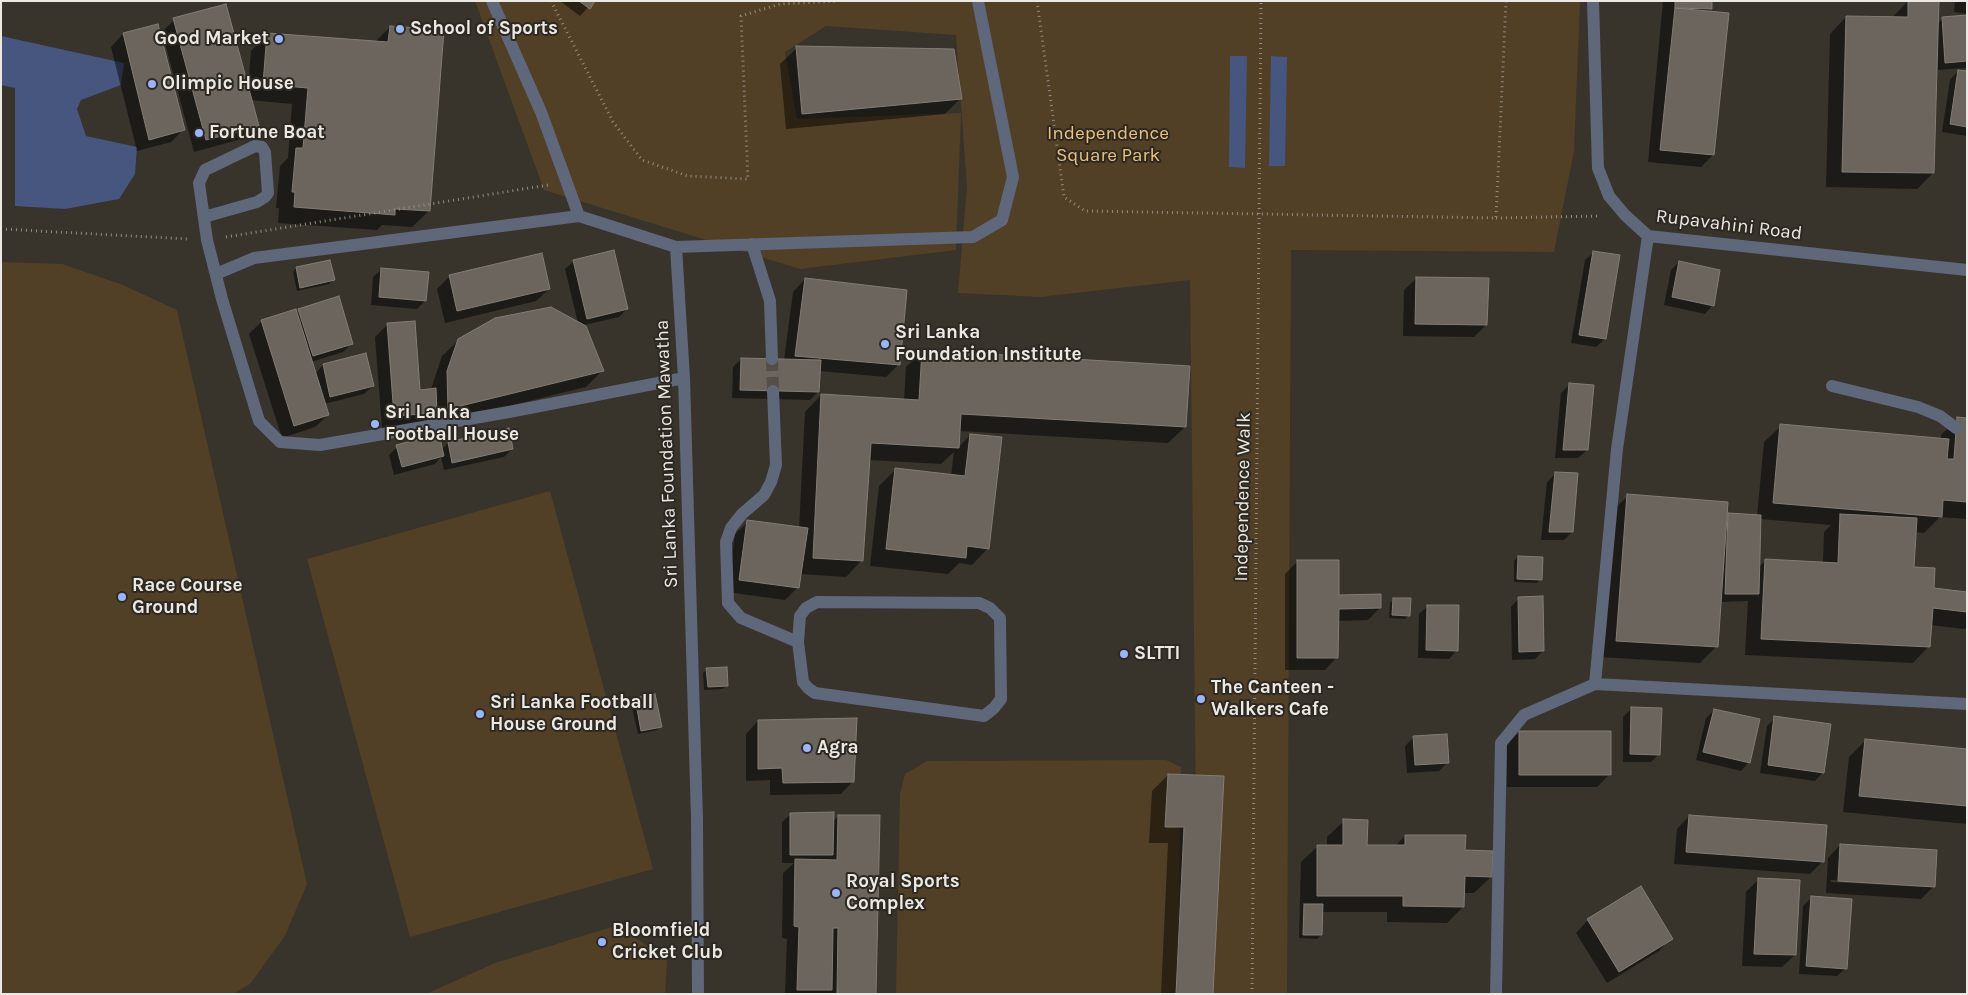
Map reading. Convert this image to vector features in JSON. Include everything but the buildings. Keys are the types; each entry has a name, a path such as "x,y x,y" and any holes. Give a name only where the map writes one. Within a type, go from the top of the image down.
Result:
{"street":[{"path":"492,1 541,112 579,216"},
{"path":"216,274 254,258 579,216 676,247 973,237 1002,220 1013,178 978,1"},
{"name":"Rupavahini Road","path":"1593,1 1598,168 1609,196 1624,216 1648,236 1967,270"},
{"path":"204,217 265,198 268,193 265,152 262,147 255,146 205,170 198,183 207,240 259,421 280,442 320,446 684,378"},
{"path":"1594,684 1617,449 1648,236"},
{"path":"752,244 770,301 772,359"},
{"name":"Sri Lanka Foundation Mawatha","path":"676,247 684,378 697,819 698,994"},
{"path":"1832,386 1918,407 1940,416 1956,428"},
{"path":"773,391 776,465 771,482 764,495 742,514 732,528 726,542 728,603 741,618 798,642"},
{"path":"817,602 978,603 990,608 1000,618 1001,699 984,716 815,693 803,682 798,642 800,616 806,608 817,602"},
{"path":"1496,994 1501,743 1524,715 1594,684 1967,704"}],"path":[{"path":"551,1 613,122 642,160 688,176 748,179 741,16 780,4 838,1"},
{"path":"1037,1 1064,197 1085,210 1496,218 1624,216"},
{"name":"Independence Walk","path":"1252,994 1261,1"},
{"path":"1496,218 1506,1"},
{"path":"1,229 207,240 567,182"}],"green space":[{"name":"Independence Square Park","path":"475,1 1580,1 1574,151 1554,252 1291,250 1287,994 1198,994 1190,280 1040,297 958,293 967,187 956,35 826,26 785,52 797,119 961,113 956,250 800,269 544,190"},
{"name":"Race Course Ground","path":"1,262 62,264 123,285 177,310 307,884 285,936 250,984 233,994 1,994"},
{"name":"Sri Lanka Football House Ground","path":"550,491 653,869 410,937 307,559"},
{"path":"1166,760 1181,767 1178,994 896,994 900,794 905,774 927,761"},
{"name":"Bloomfield Cricket Club","path":"618,925 667,960 665,994 426,994 495,963"}],"water":[{"path":"1,36 124,63 121,85 81,100 77,109 86,136 137,147 135,174 119,199 65,209 15,206 15,88 1,85"},
{"path":"1230,56 1247,56 1245,168 1229,167"},
{"path":"1271,56 1287,57 1285,166 1269,166"}],"tunnel":[{"path":"772,359 773,391"}],"place":[{"name":"School of Sports","path":"400,29"},
{"name":"Good Market","path":"279,39"},
{"name":"Olimpic House","path":"152,84"},
{"name":"Fortune Boat","path":"199,133"},
{"name":"Sri Lanka Foundation Institute","path":"885,344"},
{"name":"Sri Lanka Football House","path":"375,424"},
{"name":"Race Course Ground","path":"122,597"},
{"name":"SLTTI","path":"1124,654"},
{"name":"The Canteen - Walkers Cafe","path":"1201,699"},
{"name":"Sri Lanka Football House Ground","path":"480,714"},
{"name":"Agra","path":"807,748"},
{"name":"Royal Sports Complex","path":"836,893"},
{"name":"Bloomfield Cricket Club","path":"602,942"}]}
